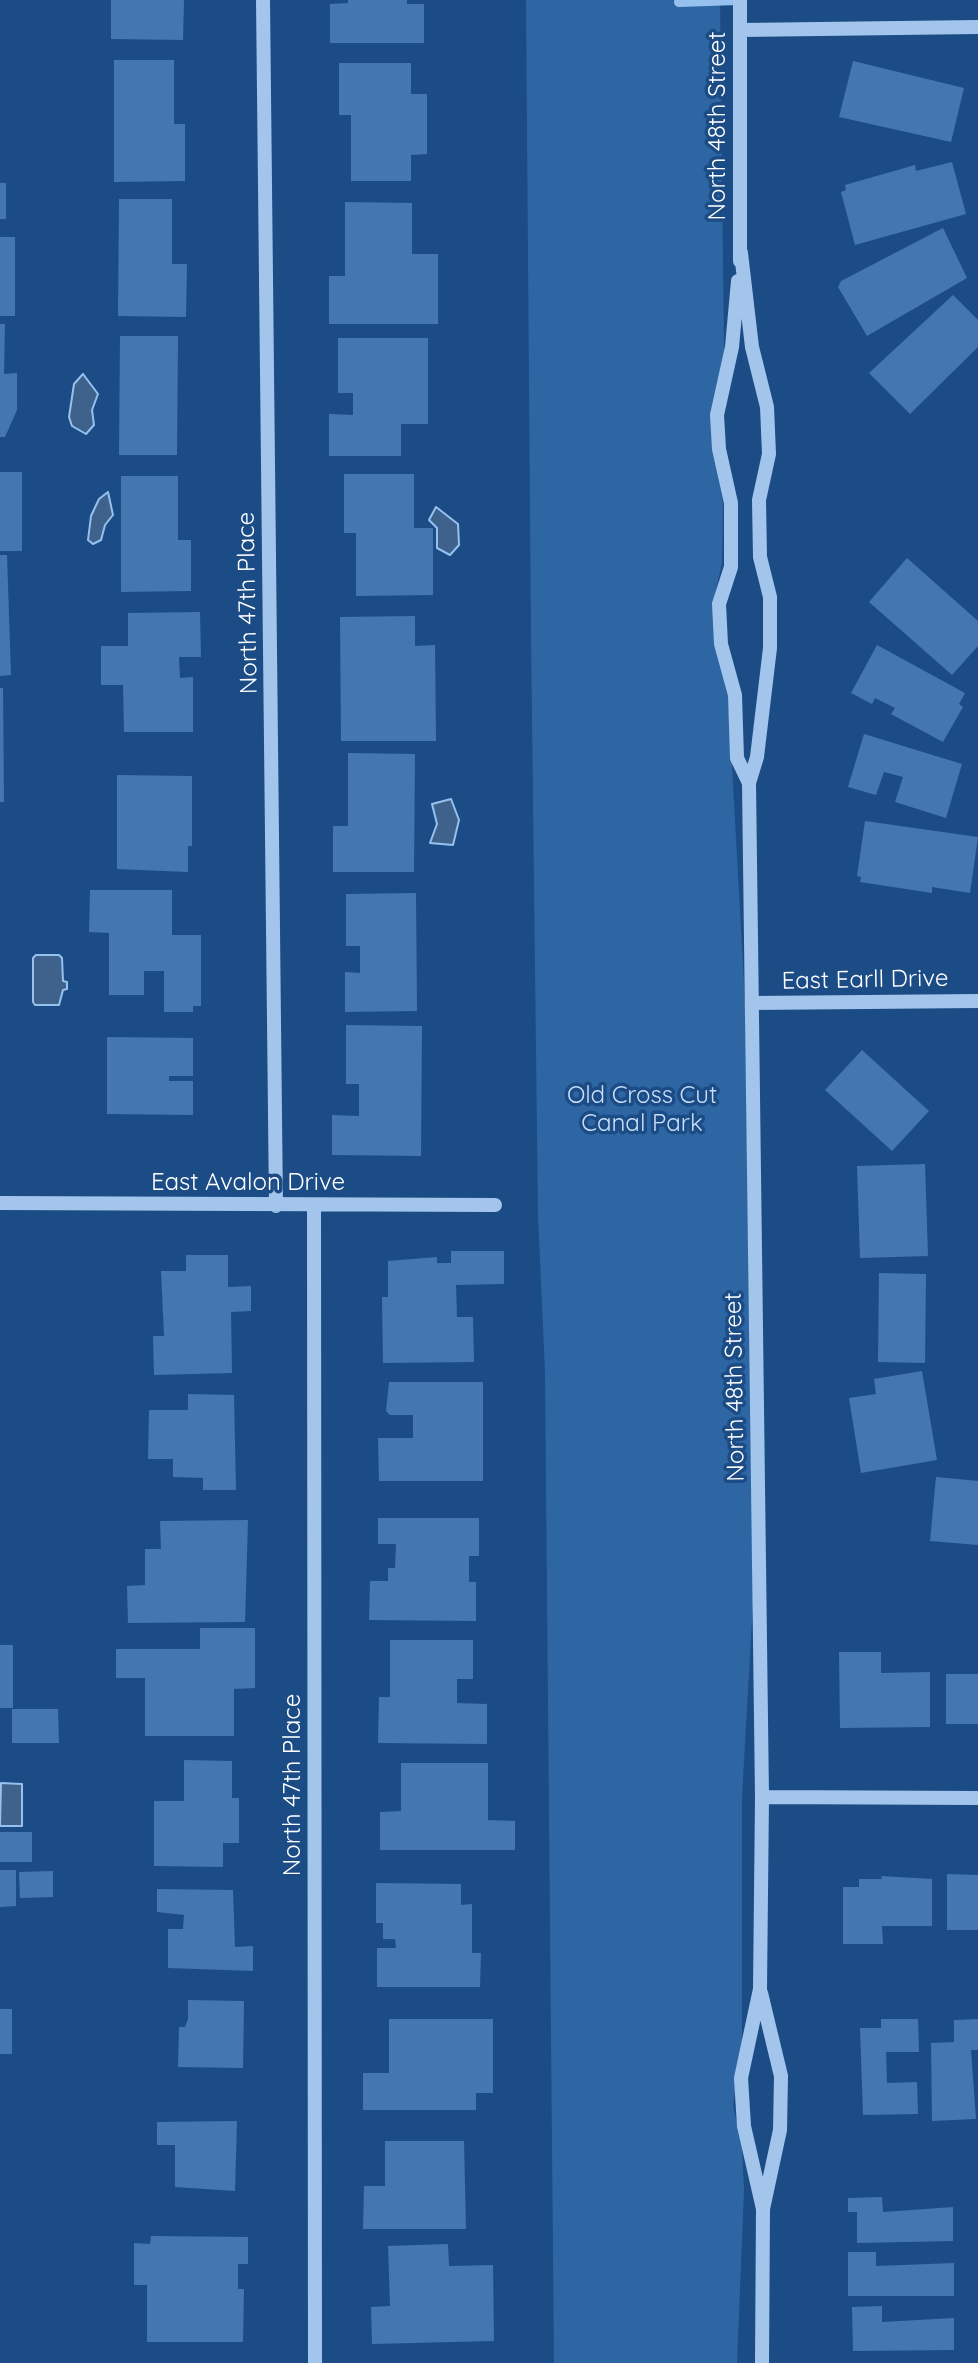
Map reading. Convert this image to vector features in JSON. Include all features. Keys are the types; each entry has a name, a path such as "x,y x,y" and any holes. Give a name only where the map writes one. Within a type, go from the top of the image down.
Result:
{"street":[{"name":"North 47th Place","path":"263,0 276,1206"},
{"name":"North 48th Street","path":"740,0 741,253 732,347 717,415 731,519 731,567 719,604 721,644 735,695 737,758 749,783"},
{"path":"740,30 978,27"},
{"name":"North 48th Street","path":"741,253 752,347 767,407 769,454 759,500 760,557 770,597 770,648 757,757 749,783 762,1797 760,1989 741,2078 744,2126 763,2209"},
{"name":"East Earll Drive","path":"752,1003 978,1001"},
{"name":"East Avalon Drive","path":"0,1203 495,1205"},
{"name":"North 47th Place","path":"314,1206 315,2363"},
{"path":"762,1797 978,1798"},
{"name":"North 48th Street","path":"760,1989 781,2076 780,2130 763,2209 762,2363"}],"green space":[{"name":"Old Cross Cut Canal Park","path":"526,0 720,0 724,349 713,448 723,503 722,563 713,603 728,694 745,1002 753,1602 742,1796 742,2045 733,2105 742,2147 744,2190 737,2363 554,2363 545,1371 538,1215"}],"shaded area":[{"path":"83,374 98,394 92,410 94,425 86,434 72,426 69,417 74,384"},
{"path":"108,492 113,515 105,525 101,540 93,544 88,540 91,516 99,499"},
{"path":"436,507 458,524 459,545 450,555 437,548 437,528 429,520"},
{"path":"451,799 459,820 453,845 430,843 437,824 432,804"},
{"path":"36,955 59,955 62,958 63,981 67,982 67,989 63,990 59,1005 35,1005 33,1002 33,958"},
{"path":"1,1783 22,1784 22,1826 0,1826"}],"building":[{"path":"111,0 184,0 183,40 111,39"},
{"path":"348,0 407,0 407,4 424,4 424,43 330,43 330,4 348,3"},
{"path":"114,60 174,60 174,124 185,124 185,181 114,182"},
{"path":"853,61 964,88 951,142 839,117"},
{"path":"339,63 411,63 411,94 427,94 427,154 411,155 411,181 351,181 351,115 339,115"},
{"path":"952,162 966,214 855,245 841,192 846,190 845,185 915,165 916,171"},
{"path":"0,183 6,183 6,219 0,219"},
{"path":"119,199 172,199 172,264 187,264 186,317 118,316"},
{"path":"345,202 412,203 412,254 438,254 438,324 329,324 329,276 345,276"},
{"path":"943,228 967,278 867,336 838,287 841,281"},
{"path":"0,237 15,237 15,316 0,316"},
{"path":"953,295 978,320 978,347 910,414 869,373"},
{"path":"0,324 5,324 4,374 17,373 17,410 5,437 0,437"},
{"path":"120,336 178,336 177,455 119,455"},
{"path":"338,338 428,338 428,424 401,424 401,456 329,456 329,414 353,415 353,393 338,393"},
{"path":"0,472 22,472 22,551 0,551"},
{"path":"344,474 414,474 414,528 433,528 433,595 356,596 356,533 344,533"},
{"path":"121,476 178,476 178,540 191,540 191,591 121,592"},
{"path":"0,555 7,555 11,675 0,676"},
{"path":"907,558 978,621 978,646 952,675 869,602"},
{"path":"200,612 201,657 179,657 180,678 193,677 193,732 124,732 123,685 101,685 101,646 128,646 128,613"},
{"path":"415,616 415,646 435,645 436,741 341,741 340,617"},
{"path":"877,645 965,693 959,704 963,707 943,742 891,714 895,708 875,698 872,704 851,693"},
{"path":"0,688 3,688 4,802 0,802"},
{"path":"864,734 962,764 946,818 895,802 903,777 884,772 876,795 848,787"},
{"path":"348,753 415,754 414,872 333,872 333,826 348,826"},
{"path":"117,775 192,776 192,846 188,846 188,872 117,869"},
{"path":"865,821 978,837 970,893 932,887 932,893 860,882 861,877 857,876"},
{"path":"90,890 172,890 172,935 201,935 201,1006 193,1006 193,1012 164,1012 164,971 144,971 144,995 109,995 109,933 89,932"},
{"path":"416,893 417,1011 345,1012 345,972 360,973 360,946 346,946 346,894"},
{"path":"346,1025 422,1026 421,1156 332,1155 332,1115 359,1116 359,1084 346,1084"},
{"path":"107,1037 193,1038 193,1076 169,1076 169,1081 193,1081 193,1115 107,1114"},
{"path":"862,1050 929,1111 892,1151 825,1090"},
{"path":"925,1164 928,1256 860,1258 857,1166"},
{"path":"451,1251 504,1251 504,1284 456,1285 457,1317 473,1317 474,1362 383,1363 382,1297 388,1297 388,1261 437,1257 437,1263 451,1263"},
{"path":"186,1255 228,1255 228,1287 251,1286 251,1311 231,1312 232,1373 154,1375 153,1336 164,1336 161,1271 186,1271"},
{"path":"879,1273 926,1274 925,1363 878,1362"},
{"path":"922,1371 937,1460 861,1473 849,1398 876,1394 874,1379"},
{"path":"389,1382 483,1382 483,1481 379,1481 378,1438 413,1438 413,1415 390,1415 386,1411"},
{"path":"188,1394 234,1395 236,1490 203,1490 203,1478 173,1477 173,1459 148,1459 149,1410 188,1410"},
{"path":"936,1477 978,1481 978,1545 930,1541"},
{"path":"378,1518 479,1518 479,1556 469,1556 469,1582 476,1582 476,1621 369,1620 370,1581 388,1581 388,1568 395,1568 396,1544 378,1544"},
{"path":"248,1520 245,1622 128,1623 127,1586 145,1585 145,1549 161,1549 160,1521"},
{"path":"200,1628 255,1628 255,1688 234,1689 234,1736 145,1736 145,1678 116,1678 116,1649 200,1649"},
{"path":"390,1640 473,1640 473,1679 457,1679 457,1703 487,1704 487,1744 378,1743 379,1697 390,1697"},
{"path":"0,1645 13,1645 13,1708 0,1708"},
{"path":"839,1652 881,1652 881,1673 930,1672 930,1727 840,1728"},
{"path":"946,1674 978,1674 978,1724 946,1724"},
{"path":"12,1709 58,1709 59,1743 12,1743"},
{"path":"184,1760 232,1761 232,1798 239,1798 239,1843 223,1843 223,1867 154,1866 154,1801 184,1801"},
{"path":"401,1763 488,1763 488,1820 515,1821 515,1850 380,1850 380,1812 401,1811"},
{"path":"0,1832 32,1832 32,1862 0,1862"},
{"path":"0,1870 16,1870 16,1906 0,1907"},
{"path":"53,1871 53,1897 20,1898 19,1872"},
{"path":"947,1874 978,1875 978,1930 947,1930"},
{"path":"881,1876 932,1879 932,1926 882,1926 883,1944 843,1944 843,1887 859,1887 859,1879 882,1879"},
{"path":"376,1883 461,1884 461,1905 472,1904 472,1953 481,1953 480,1987 377,1987 377,1948 396,1948 395,1939 383,1939 383,1923 376,1923"},
{"path":"157,1889 233,1890 235,1947 253,1946 253,1971 168,1968 168,1929 183,1929 184,1915 157,1912"},
{"path":"188,2000 244,2001 243,2068 178,2067 179,2027 185,2027 188,2019"},
{"path":"0,2009 12,2009 12,2054 0,2054"},
{"path":"389,2019 493,2019 493,2093 476,2093 476,2110 363,2110 363,2073 389,2073"},
{"path":"881,2019 918,2019 919,2052 886,2052 887,2083 917,2082 918,2114 863,2115 860,2028 881,2028"},
{"path":"978,2019 978,2050 971,2050 976,2119 932,2121 931,2043 954,2042 954,2020"},
{"path":"237,2121 235,2191 175,2187 175,2145 157,2145 157,2122"},
{"path":"385,2141 464,2141 466,2229 363,2229 364,2186 385,2186"},
{"path":"882,2197 883,2212 953,2207 953,2241 857,2243 857,2212 848,2212 848,2198"},
{"path":"151,2236 248,2237 248,2264 238,2264 238,2289 244,2289 243,2342 147,2342 147,2285 134,2285 134,2243 150,2244"},
{"path":"448,2244 449,2266 493,2265 494,2341 372,2344 371,2307 390,2306 388,2246"},
{"path":"848,2252 876,2252 876,2266 954,2263 954,2296 848,2296"},
{"path":"882,2306 882,2322 954,2318 954,2350 853,2351 852,2307"}],"waterway":[{"path":"679,2 737,0"}]}
